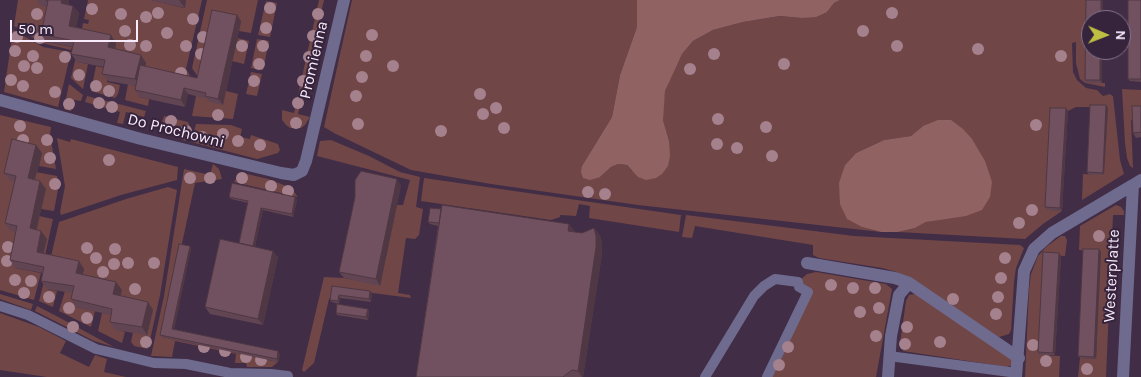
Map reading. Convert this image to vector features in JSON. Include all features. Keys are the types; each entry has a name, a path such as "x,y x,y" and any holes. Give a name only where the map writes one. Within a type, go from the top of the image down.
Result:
{"street":[{"name":"Promienna","path":"315,128 344,0"},
{"name":"Do Prochowni","path":"0,100 120,133 288,174 302,171 315,128"},
{"path":"1017,375 1024,271 1034,249 1052,233 1137,183"},
{"name":"Westerplatte","path":"1123,377 1137,183"},
{"path":"807,263 895,278 909,283 1018,358"},
{"path":"888,377 891,336 899,295 909,283"}],"lane":[{"path":"704,377 754,296 764,286 776,279 798,282 799,287 808,292 767,377"},
{"path":"0,306 28,315 96,349 113,354 154,363 186,364 230,373 288,376"},
{"path":"889,356 1017,375"}],"shaded area":[{"path":"18,0 43,0 54,8 46,42 72,47 71,50 42,43 14,26"},
{"path":"88,0 151,0 184,8 186,0 202,0 186,69 191,77 144,71 146,63 114,55 116,43 81,35 83,23 88,24 89,20 84,19"},
{"path":"207,0 258,0 251,33 239,31 241,21 198,77 192,68"},
{"path":"319,0 324,0 298,114 310,117 301,128 290,128 282,120 282,110 294,113"},
{"path":"352,0 637,0 637,27 620,75 612,117 582,166 600,177 611,167 618,164 627,165 632,171 669,141 663,120 663,105 665,91 674,68 682,54 693,41 713,30 743,22 780,16 801,18 827,12 834,3 840,0 1087,0 1087,10 1081,10 1081,60 1087,60 1087,83 1105,83 1105,87 1085,83 1080,79 1076,63 1076,42 1072,43 1073,72 1077,80 1086,88 1097,90 1103,96 1110,94 1113,96 1120,160 1124,174 1082,200 1083,174 1104,175 1092,107 1076,107 1068,111 1047,209 1062,211 1025,239 898,232 915,228 926,222 946,218 923,126 911,136 884,140 856,153 845,165 862,227 881,232 638,205 491,184 411,170 324,127"},
{"path":"637,0 840,0 834,3 827,12 816,17 780,16 743,22 713,30 693,41 682,54 665,91 663,120 669,141 670,156 668,166 656,178 646,180 638,177 627,165 618,164 611,167 600,177 590,180 583,178 582,166 612,117 620,75 637,27"},
{"path":"266,1 277,3 270,37 258,35"},
{"path":"13,30 43,47 71,52 58,107 4,92"},
{"path":"238,38 249,41 244,64 232,61"},
{"path":"257,39 269,41 263,70 251,68"},
{"path":"78,48 77,62 88,64 83,89 71,78"},
{"path":"96,66 109,69 107,82 120,85 115,98 91,91"},
{"path":"251,72 262,74 257,96 246,94"},
{"path":"69,84 83,95 81,101 74,100 71,111 64,109"},
{"path":"128,84 141,87 139,97 149,99 148,106 125,100"},
{"path":"1122,89 1141,90 1141,108 1131,121 1133,168 1130,166 1127,158"},
{"path":"226,91 238,94 233,119 192,116 196,96"},
{"path":"87,96 146,111 144,117 126,112 123,124 117,123 120,112 85,102"},
{"path":"0,115 51,127 50,135 56,169 39,166 42,153 10,180 22,183 23,234 15,268 41,273 34,300 0,290"},
{"path":"164,116 188,122 190,127 186,141 180,139 182,127 162,122"},
{"path":"938,120 951,120 963,129 972,139 985,161 992,182 990,197 982,210 966,216 926,222 915,228 898,232 881,232 862,227 847,219 840,204 839,183 845,165 856,153 884,140 911,136 923,126"},
{"path":"196,124 231,125 242,129 240,137 250,139 251,135 278,144 280,150 278,153 257,159 191,142"},
{"path":"57,138 70,142 71,139 178,167 177,180 121,195 61,215 65,186"},
{"path":"331,140 400,172 420,177 416,207 423,209 419,235 415,239 406,238 398,293 410,295 411,298 334,288 333,296 329,299 314,363 304,372 302,370 324,277 344,278 380,285 397,205 403,205 410,180 317,156 320,141"},
{"path":"213,164 219,169 222,179 195,183 162,337 278,362 272,367 247,367 246,363 235,363 236,354 175,341 172,357 151,356 164,296 184,169 210,175"},
{"path":"36,172 57,176 59,184 54,211 41,209 45,189 33,186"},
{"path":"243,173 284,185 298,197 234,182 238,175"},
{"path":"424,178 681,215 679,232 589,218 590,206 579,204 576,216 560,215 560,217 551,220 421,201"},
{"path":"168,187 177,190 160,295 148,349 134,346 131,342 133,332 119,302 121,290 81,281 84,269 50,261 59,222"},
{"path":"1116,205 1121,207 1124,215 1113,215 1106,377 1078,377 1080,358 1096,359 1100,252 1079,250 1080,226"},
{"path":"686,215 854,236 1020,245 1024,248 1016,268 1011,330 1009,334 999,337 897,272 819,258 813,255 813,245 695,226 692,238 682,237"},
{"path":"39,216 53,219 44,260 35,236"},
{"path":"1061,236 1065,236 1067,240 1065,256 1045,255 1040,355 1060,356 1059,377 1025,377 1031,274 1038,256 1046,247"},
{"path":"816,272 886,284 892,289 876,377 767,377 808,292 799,281 807,274"},
{"path":"46,274 47,289 57,291 53,307 39,301"},
{"path":"65,291 79,294 76,307 95,311 91,327 59,311"},
{"path":"0,294 33,304 31,310 0,299"},
{"path":"915,294 1012,357 1012,365 1007,367 903,351 900,343 906,301 909,295"},
{"path":"37,306 114,347 94,341 35,311"},
{"path":"0,313 39,327 66,341 60,353 89,367 95,355 107,359 104,372 126,377 47,377 0,370"},
{"path":"102,313 118,316 115,329 125,332 122,343 98,331"}],"building":[{"path":"46,0 62,0 61,3 73,6 69,26 111,35 108,47 141,55 135,79 102,74 105,60 71,54 74,41 41,34 48,1"},
{"path":"1086,0 1101,0 1101,10 1086,10"},
{"path":"1128,0 1141,0 1141,79 1128,79 1128,60 1131,60 1131,10 1128,10"},
{"path":"212,10 237,15 218,99 205,96 206,93 184,88 181,100 135,90 140,65 197,78"},
{"path":"1085,60 1100,60 1100,80 1085,80"},
{"path":"1090,105 1106,105 1103,173 1087,172"},
{"path":"1132,106 1141,106 1141,132 1133,133"},
{"path":"1050,108 1066,108 1060,208 1045,207"},
{"path":"12,139 36,145 28,178 40,181 30,228 41,231 37,252 79,261 76,273 116,282 113,294 148,302 142,327 110,322 112,309 71,299 74,286 41,281 44,267 10,260 17,226 5,223 16,176 4,173"},
{"path":"361,171 397,179 376,279 339,272 355,197 355,180"},
{"path":"232,183 295,197 292,214 261,208 253,246 239,243 248,201 229,197"},
{"path":"442,205 569,224 568,231 582,233 594,228 596,247 578,371 572,370 563,377 416,377"},
{"path":"430,208 441,209 439,223 428,222"},
{"path":"220,239 273,251 258,319 205,307"},
{"path":"179,244 190,246 172,329 278,351 277,359 160,335"},
{"path":"1083,249 1099,249 1094,357 1078,356"},
{"path":"1043,252 1059,253 1053,353 1038,352"},
{"path":"332,286 370,291 369,299 339,295 338,301 330,300"},
{"path":"337,304 368,309 366,317 336,313"}]}
